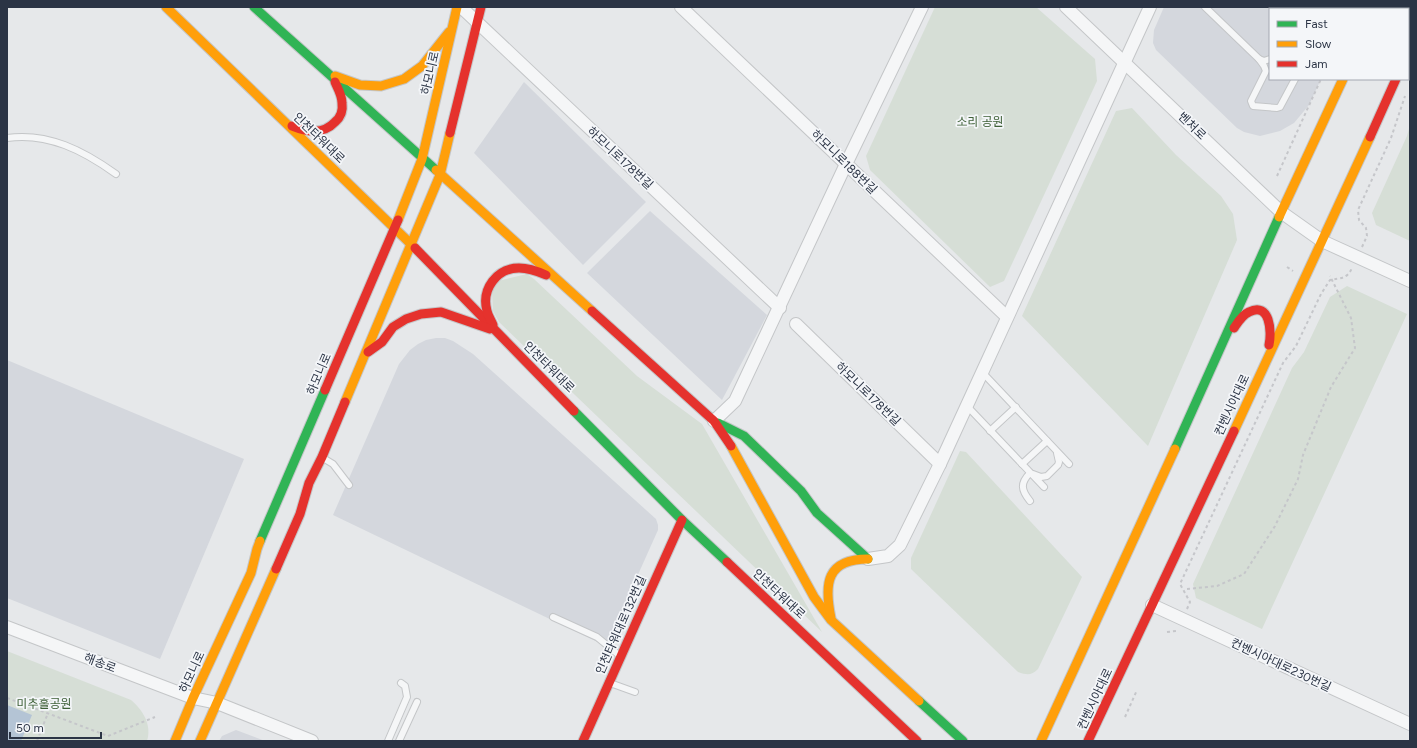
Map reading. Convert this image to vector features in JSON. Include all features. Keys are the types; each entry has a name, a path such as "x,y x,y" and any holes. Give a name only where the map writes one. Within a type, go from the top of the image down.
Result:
{"main road":[{"name":"인천타워대로","path":"166,7 395,228 493,330 503,338 682,520 917,741"},
{"name":"인천타워대로","path":"254,7 714,421 729,442 814,597 831,620 963,741"},
{"name":"하모니로","path":"175,741 193,698 251,573 257,549 395,228 422,159 457,7"},
{"path":"200,741 300,514 309,483 322,457 366,354 410,244 440,175 481,7"},
{"path":"326,72 360,86 381,86 404,79 422,66 452,29"},
{"path":"286,123 299,129 312,132 323,131 334,125 341,115 342,109 340,94 334,80"},
{"path":"1041,741 1343,80"},
{"name":"컨벤시아대로","path":"1088,741 1322,241 1396,80"},
{"path":"503,338 492,323 487,312 486,304 486,292 489,283 496,276 505,270 517,267 527,268 544,274 568,290"},
{"path":"1224,341 1248,312 1254,310 1262,311 1268,316 1272,333 1267,359"},
{"path":"366,354 382,342 393,327 406,319 421,314 442,312 493,330"},
{"path":"714,421 744,436 801,490 817,513 868,559"},
{"name":"인천타워대로132번길","path":"582,741 682,520"},
{"path":"843,564 849,555 849,548 845,539"},
{"path":"831,620 827,599 827,584 832,572 843,564 852,560 868,559"}],"street":[{"name":"하모니로178번길","path":"461,7 780,308"},
{"path":"714,421 735,401 780,308 846,164 922,7"},
{"name":"벤처로","path":"1066,7 1281,212 1322,241 1410,281"},
{"path":"868,559 888,556 900,545 967,406 1126,63 1150,7"},
{"name":"하모니로188번길","path":"686,9 1007,317"},
{"name":"하모니로178번길","path":"796,324 940,464"},
{"name":"컨벤시아대로230번길","path":"1152,605 1410,724"},
{"name":"해송로","path":"7,627 193,698 217,703 312,741"}],"lane":[{"path":"1205,7 1259,59 1264,66 1266,71 1251,101 1252,106 1280,107 1294,80"},
{"path":"1259,59 1264,61 1269,58"},
{"path":"7,138 18,136 39,137 69,146 102,164 116,174"},
{"path":"982,372 1016,407 1057,454 1059,462 1052,472 1045,477 1034,475 1029,471"},
{"path":"967,406 1044,487"},
{"path":"990,431 1016,407"},
{"path":"1022,464 1047,441"},
{"path":"1052,447 1069,464"},
{"path":"322,457 333,464 349,485"},
{"path":"1029,471 1023,484 1024,493 1030,501"},
{"path":"552,617 597,637 621,656"},
{"path":"609,682 635,692"},
{"path":"388,741 407,697 405,686 401,683"},
{"path":"399,741 417,702"}],"path":[{"path":"1277,176 1321,80"},
{"path":"1367,236 1366,228 1359,220 1358,210 1391,138 1406,95"},
{"path":"1190,602 1180,584 1283,363 1296,346 1321,294 1330,280 1346,277 1349,274"},
{"path":"1186,589 1217,586 1244,574 1274,526 1298,479 1303,455 1331,387 1355,348 1351,318 1330,276"},
{"path":"1319,290 1321,294"},
{"path":"1167,632 1176,631"},
{"path":"1125,717 1137,690"},
{"path":"7,698 108,736 155,717"},
{"path":"37,741 48,713"}],"shaded area":[{"path":"1164,7 1355,7 1269,8 1269,80 1321,80 1309,105 1294,123 1280,131 1260,136 1244,132 1237,128 1156,50 1153,43 1154,30"},
{"path":"524,82 646,202 583,265 474,153"},
{"path":"650,211 767,315 722,400 587,273"},
{"path":"445,338 453,341 473,354 656,519 658,530 606,646 333,515 399,364 410,350 418,344 426,340"},
{"path":"7,360 244,459 160,659 7,598"},
{"path":"236,730 265,741 219,741 222,736"}],"green space":[{"name":"소리 공원","path":"935,7 1036,7 1095,59 1097,81 1004,281 990,287 870,170 866,156"},
{"path":"1132,108 1176,155 1221,196 1233,214 1237,240 1148,446 1022,316 1116,111"},
{"path":"1410,125 1410,241 1376,225 1372,213 1407,136"},
{"path":"527,274 637,376 702,424 822,632 499,322 493,311 492,292 498,281"},
{"path":"1347,286 1407,314 1262,629 1196,598 1193,584 1292,368 1304,352 1330,297"},
{"path":"960,451 966,452 1082,577 1038,669 1031,674 1018,672 911,569 911,558"},
{"name":"미추홀공원","path":"7,651 131,700 143,713 145,718 148,729 147,741 7,741"}],"water":[{"path":"7,705 32,715 21,741 7,741"}],"traffic: fast":[{"path":"254,7 436,170"},
{"path":"1175,449 1279,217"},
{"path":"260,541 325,390"},
{"path":"574,411 682,520 727,562"},
{"path":"718,423 744,436 801,491 817,513 868,559"},
{"path":"919,701 963,741"}],"traffic: slow":[{"path":"166,7 415,248"},
{"path":"398,220 422,159 457,7"},
{"path":"335,76 360,85 381,86 404,79 422,66 449,32"},
{"path":"1279,217 1343,80"},
{"path":"345,402 440,175 450,133"},
{"path":"1234,431 1370,137"},
{"path":"436,170 592,311"},
{"path":"731,446 814,597 831,620 919,701"},
{"path":"1041,741 1175,449"},
{"path":"175,741 193,698 251,573 260,541"},
{"path":"831,618 828,594 831,576 836,569 844,563 854,560 868,559"},
{"path":"200,741 276,569"}],"traffic: jam":[{"path":"450,133 481,7"},
{"path":"1370,137 1396,80"},
{"path":"292,126 303,130 320,131 330,126 339,118 342,111 342,100 335,82"},
{"path":"325,390 398,220"},
{"path":"415,248 574,411"},
{"path":"493,325 487,311 486,303 486,295 492,281 504,272 519,268 533,270 546,275"},
{"path":"1234,328 1240,319 1247,313 1256,310 1261,311 1265,314 1270,326 1269,345"},
{"path":"592,311 714,421 731,446"},
{"path":"368,352 382,342 393,327 406,319 421,314 441,312 490,329"},
{"path":"276,569 300,514 309,483 322,457 345,402"},
{"path":"1088,741 1234,431"},
{"path":"583,741 682,520"},
{"path":"727,562 917,741"}]}
